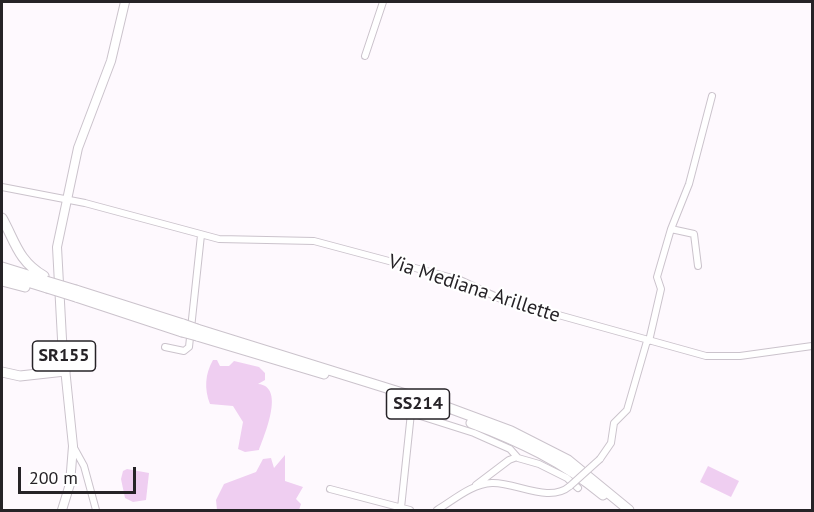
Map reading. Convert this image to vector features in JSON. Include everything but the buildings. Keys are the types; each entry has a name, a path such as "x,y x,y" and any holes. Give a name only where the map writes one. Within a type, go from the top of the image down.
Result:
{"highway":[{"path":"2,218 17,253 46,284"},
{"name":"SS214","path":"2,267 76,294 440,411 510,437 566,467 620,510"},
{"name":"SS214","path":"2,274 46,284"},
{"path":"2,281 46,284"},
{"name":"SS214","path":"197,333 432,402 511,431 568,460 629,510"},
{"path":"2,372 20,376 65,371"}],"main road":[{"name":"SR155","path":"62,510 70,484 73,446 57,256 66,200 86,121 116,45 124,2"}],"street":[{"path":"365,56 383,2"},
{"path":"476,486 493,483 550,493 565,490 600,459 611,443 614,423 627,410 648,341 662,289 657,277 671,229 689,184 712,96"},
{"name":"Via Mediana Arillette","path":"2,187 66,200 201,235 238,241 314,241 460,279 501,299 706,356 740,356 813,346"},
{"path":"671,229 694,234 698,266"},
{"path":"165,347 183,351 189,347 201,235"},
{"path":"401,508 411,413 482,436 510,449 517,457 539,464 567,478 578,488"},
{"path":"73,446 84,466 96,510"},
{"path":"437,510 476,486 501,465 517,457"},
{"path":"330,489 410,510"}],"shaded area":[{"path":"213,360 217,360 220,366 229,366 234,361 259,367 265,373 265,380 258,384 266,387 271,393 272,402 259,450 245,452 238,449 243,422 233,406 210,404 206,382"},
{"path":"285,455 285,481 303,487 296,499 301,504 299,510 217,510 216,500 224,484 256,472 263,459 271,458 274,468"},
{"path":"708,466 739,481 731,497 700,482"},
{"path":"127,469 149,473 146,500 133,502 125,498 121,479 123,471"}]}
